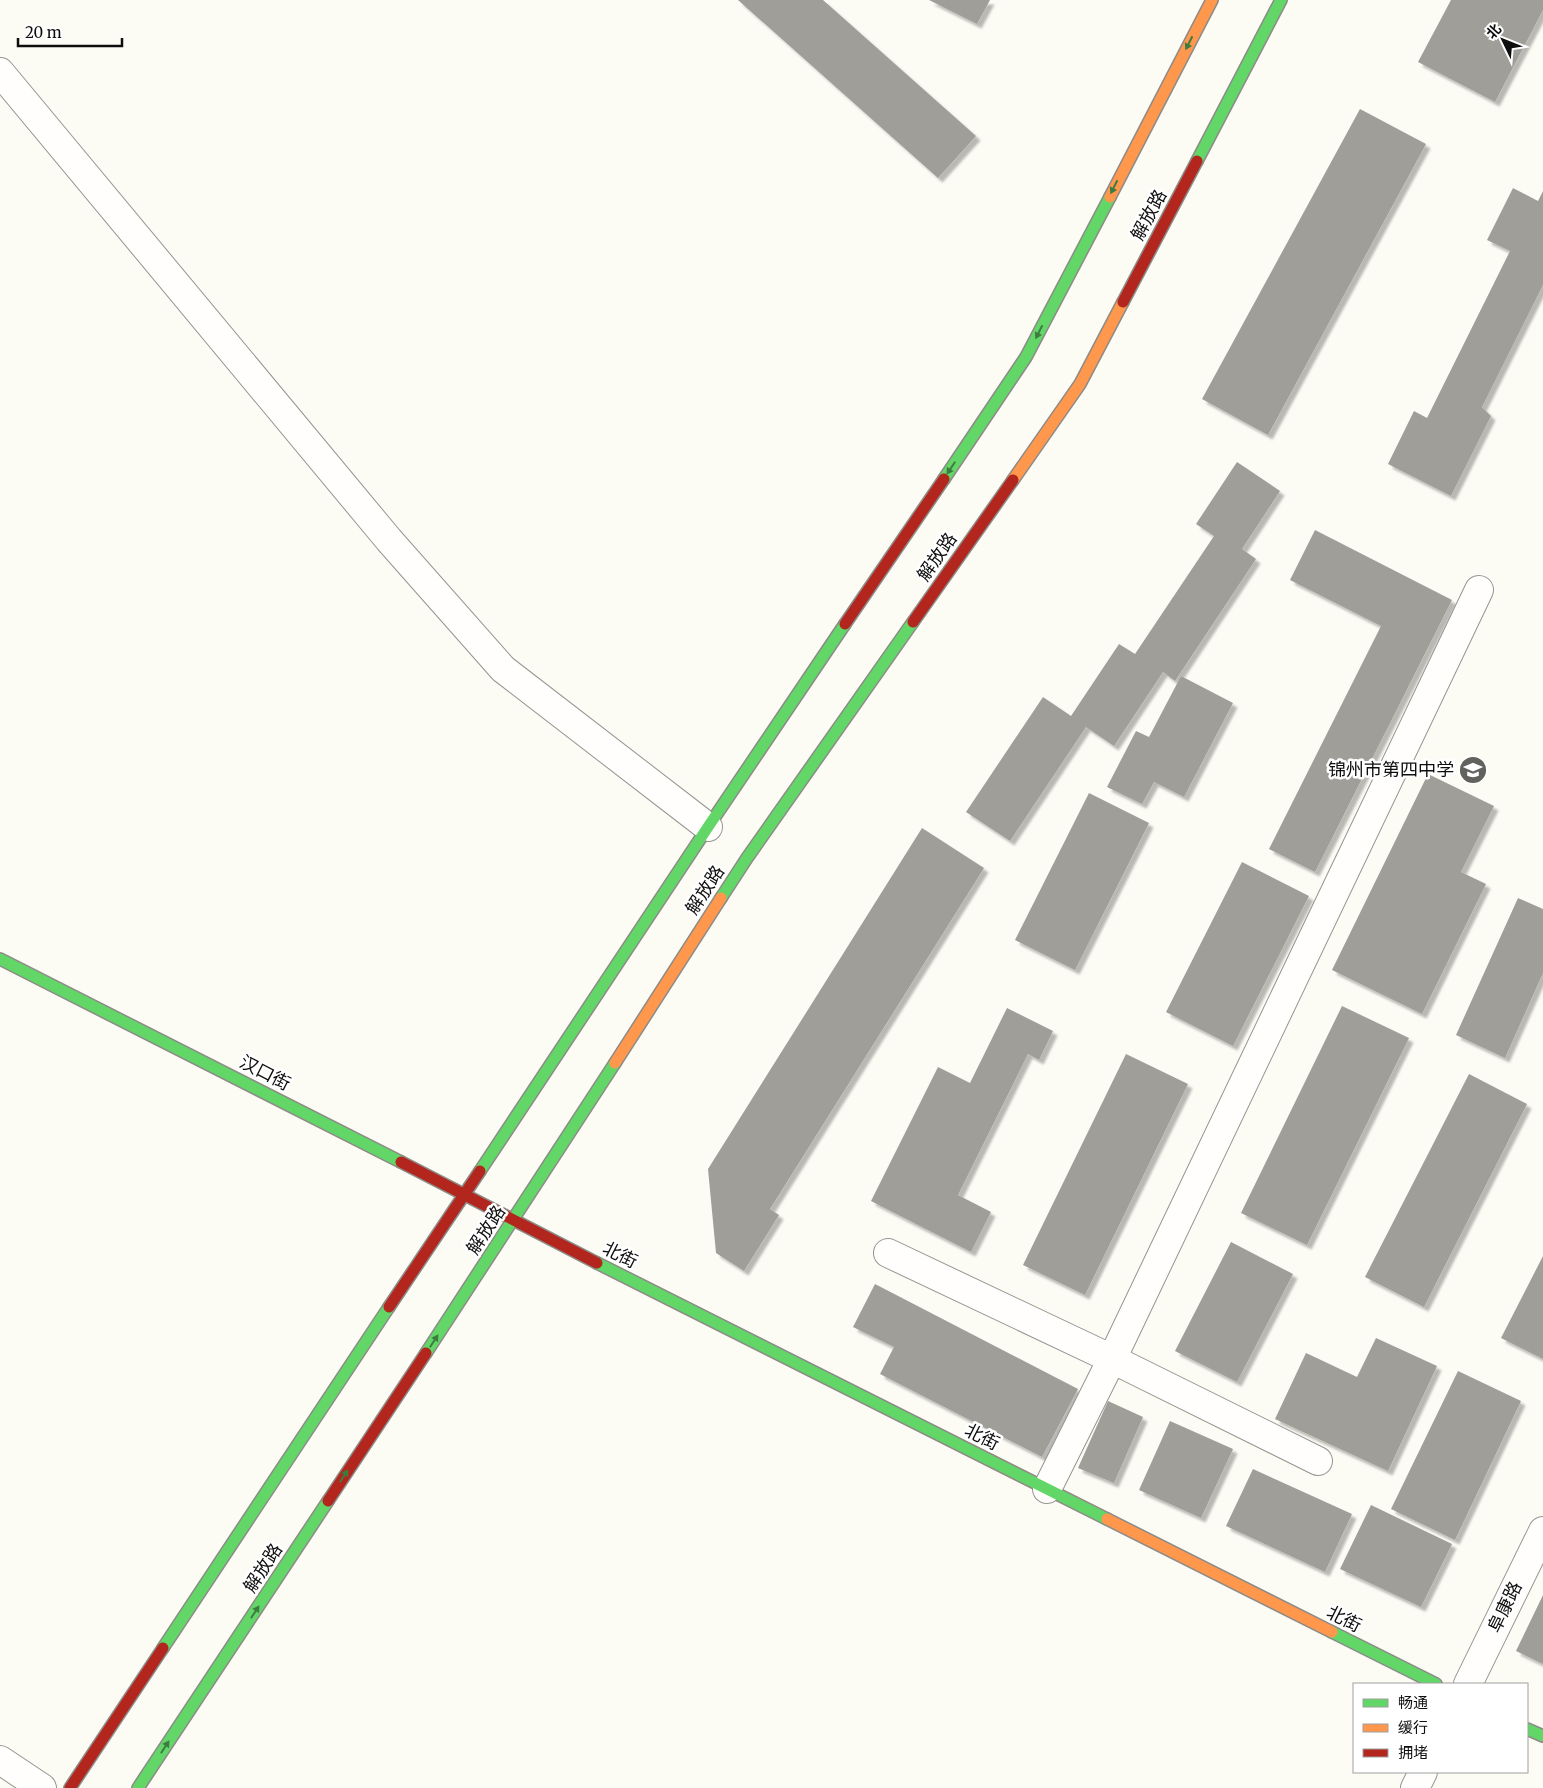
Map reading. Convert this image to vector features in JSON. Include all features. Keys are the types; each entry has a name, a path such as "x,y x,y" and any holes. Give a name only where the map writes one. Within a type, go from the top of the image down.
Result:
{"main road":[{"name":"解放路","path":"70,1788 708,827 1026,357 1212,0"},
{"name":"解放路","path":"138,1788 513,1221 747,858 1080,384 1281,0"},
{"name":"汉口街","path":"0,959 465,1194 513,1221"},
{"name":"北街","path":"513,1221 1434,1683"},
{"path":"1528,1729 1543,1736"}],"street":[{"path":"0,72 389,540 503,669 708,827"},
{"path":"1047,1489 1112,1358 1479,590"},
{"path":"888,1253 1112,1358 1318,1461"},
{"name":"阜康路","path":"1468,1683 1543,1531"},
{"path":"0,1760 42,1788"},
{"path":"1415,1788 1423,1773"}],"building":[{"path":"738,0 823,0 976,136 938,178"},
{"path":"929,0 990,0 977,24"},
{"path":"1451,0 1543,0 1543,10 1495,102 1418,62"},
{"path":"1360,109 1426,144 1268,435 1202,399"},
{"path":"1513,188 1538,201 1543,191 1543,285 1482,407 1491,416 1451,496 1388,464 1414,411 1427,418 1510,251 1487,240"},
{"path":"1237,462 1280,491 1242,549 1256,559 1175,681 1163,672 1114,746 1086,727 1010,841 966,812 1043,697 1071,716 1119,644 1135,654 1214,536 1196,524"},
{"path":"1315,530 1452,600 1315,872 1269,849 1381,626 1290,580"},
{"path":"1181,676 1233,703 1184,797 1154,782 1142,804 1107,787 1136,731 1149,737"},
{"path":"1428,774 1494,806 1461,872 1486,884 1422,1014 1332,970"},
{"path":"1089,793 1149,823 1075,970 1015,940"},
{"path":"922,828 984,868 770,1209 779,1215 744,1271 716,1253 708,1169"},
{"path":"1242,862 1309,896 1233,1046 1166,1012"},
{"path":"1518,898 1543,909 1543,973 1505,1058 1456,1035"},
{"path":"1342,1006 1409,1038 1307,1245 1241,1213"},
{"path":"1007,1008 1053,1031 1039,1060 1028,1054 958,1195 991,1212 971,1252 871,1201 938,1067 970,1083"},
{"path":"1126,1054 1188,1084 1085,1295 1023,1265"},
{"path":"1469,1074 1527,1104 1424,1307 1365,1277"},
{"path":"1231,1242 1293,1274 1237,1382 1175,1351"},
{"path":"1543,1256 1543,1359 1501,1338"},
{"path":"875,1284 1078,1389 1042,1457 880,1374 894,1347 853,1327"},
{"path":"1376,1338 1437,1366 1388,1471 1275,1419 1306,1353 1357,1377"},
{"path":"1458,1371 1521,1401 1455,1540 1391,1509"},
{"path":"1108,1401 1143,1417 1114,1483 1078,1468"},
{"path":"1170,1421 1233,1449 1201,1518 1139,1490"},
{"path":"1253,1469 1352,1514 1325,1572 1226,1526"},
{"path":"1371,1505 1452,1544 1421,1607 1340,1569"},
{"path":"1543,1595 1543,1664 1516,1651"}],"traffic: fast":[{"path":"1197,161 1281,0"},
{"path":"944,479 1026,357 1110,197"},
{"path":"721,898 913,622"},
{"path":"480,1171 845,624"},
{"path":"0,959 401,1162"},
{"path":"426,1353 615,1063"},
{"path":"597,1263 1107,1519"},
{"path":"163,1648 389,1307"},
{"path":"138,1788 328,1501"},
{"path":"1332,1632 1434,1683"},
{"path":"1528,1729 1543,1736"}],"traffic: slow":[{"path":"1110,197 1212,0"},
{"path":"1013,480 1080,384 1123,302"},
{"path":"615,1063 721,898"},
{"path":"1107,1519 1332,1632"}],"traffic: jam":[{"path":"1123,302 1197,161"},
{"path":"845,624 944,479"},
{"path":"913,622 1013,480"},
{"path":"401,1162 597,1263"},
{"path":"389,1307 480,1171"},
{"path":"328,1501 426,1353"},
{"path":"70,1788 163,1648"}],"place":[{"name":"锦州市第四中学","path":"1473,770"}]}
